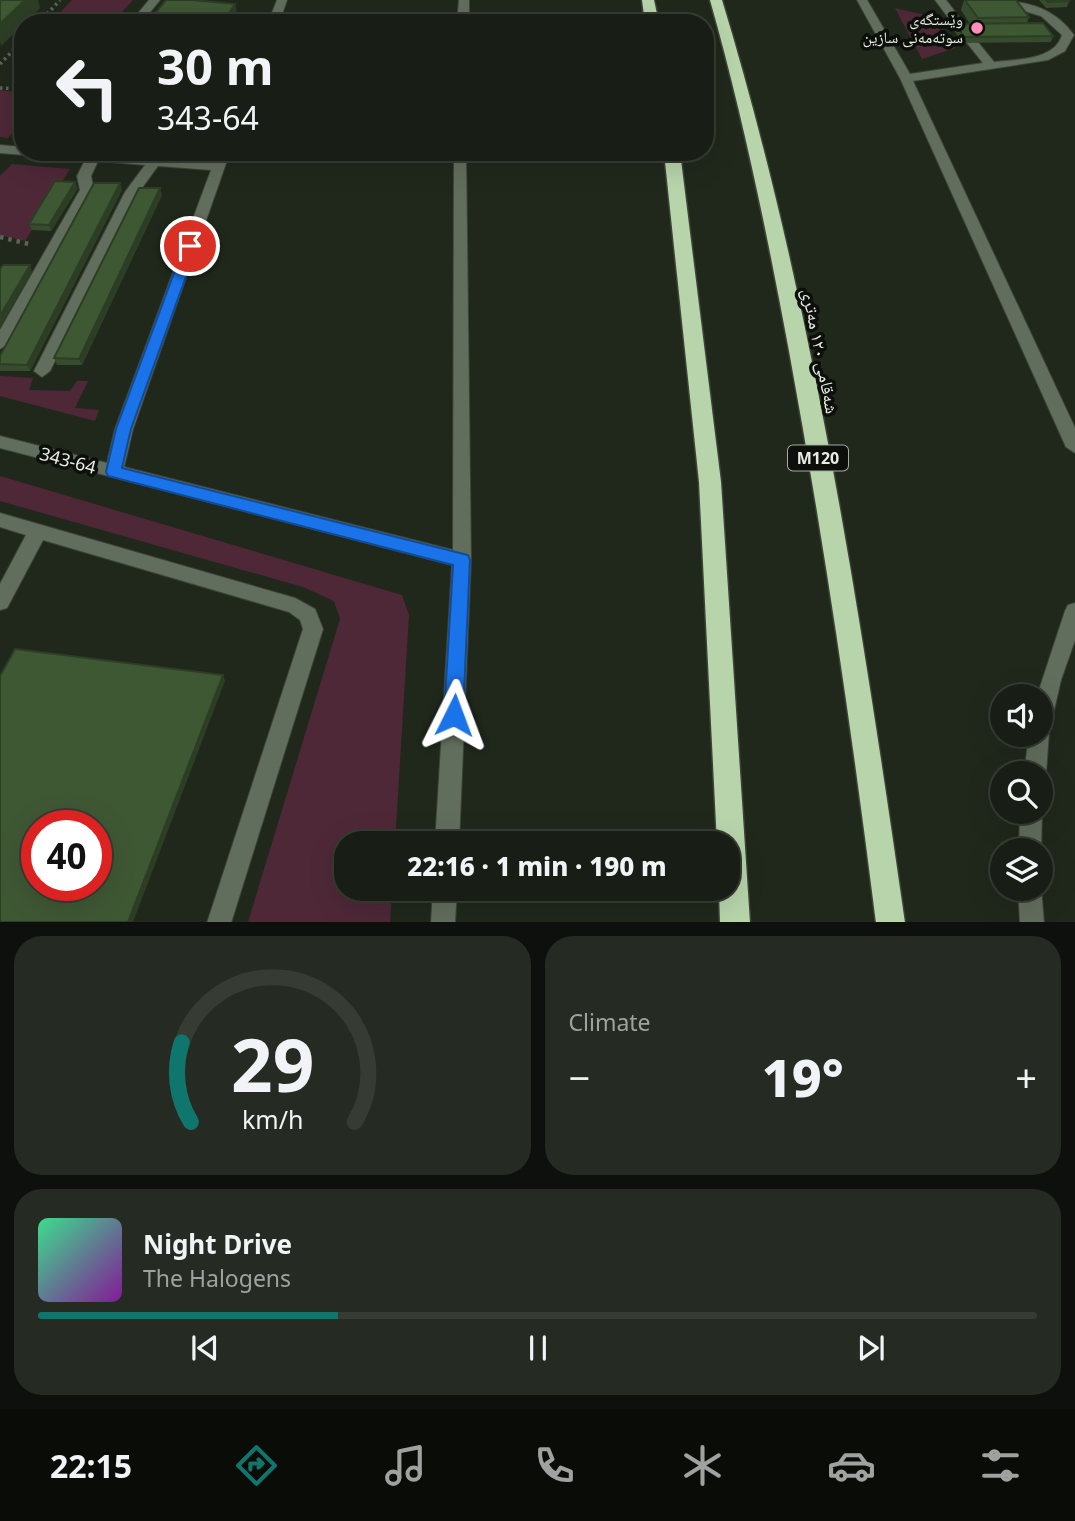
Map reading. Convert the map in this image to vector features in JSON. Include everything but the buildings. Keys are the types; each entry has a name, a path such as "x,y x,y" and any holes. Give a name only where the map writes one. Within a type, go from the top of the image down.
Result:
{"highway":[{"name":"شەقامی ١٢٠ مەتری","path":"716,0 767,195 808,402 865,728 891,922"},
{"path":"673,161 710,482 735,922"}],"street":[{"path":"143,14 155,0"},
{"path":"862,0 906,78 1075,447"},
{"path":"940,0 964,30"},
{"path":"906,78 1055,54 1066,46 1068,36 1061,25 1048,15 1030,7 992,0"},
{"path":"974,43 991,66"},
{"path":"0,344 92,183 84,176 92,161"},
{"path":"129,161 198,161"},
{"path":"114,472 124,429 221,161"},
{"path":"448,831 462,560 460,161"},
{"path":"42,371 132,192 132,184 153,163"},
{"name":"343-64","path":"0,442 462,560"},
{"path":"0,520 295,606 308,615 313,629 219,922"},
{"path":"0,602 38,531"},
{"path":"1050,684 1075,611"},
{"path":"443,922 444,901"},
{"path":"1031,901 1032,922"}],"path":[{"path":"47,14 60,0"},
{"path":"0,64 14,49"},
{"path":"0,237 54,248"}],"shaded area":[{"path":"72,0 133,0 120,14 59,14"},
{"path":"895,8 929,16 955,48 922,59"},
{"path":"0,90 14,92 14,132 8,138 0,137"},
{"path":"12,164 70,169 25,241 0,235 0,176"},
{"path":"0,376 33,378 29,390 70,391 77,381 88,381 75,408 99,410 95,421 0,396"},
{"path":"0,476 402,595 409,615 396,831 334,831 334,901 391,901 390,922 248,922 340,619 334,601 303,587 0,501"}],"place":[{"name":"وێستگەی سوتەمەنی سازین","path":"977,28"}],"route":[{"path":"190,246 124,429 114,472 462,560 454,715"}]}
